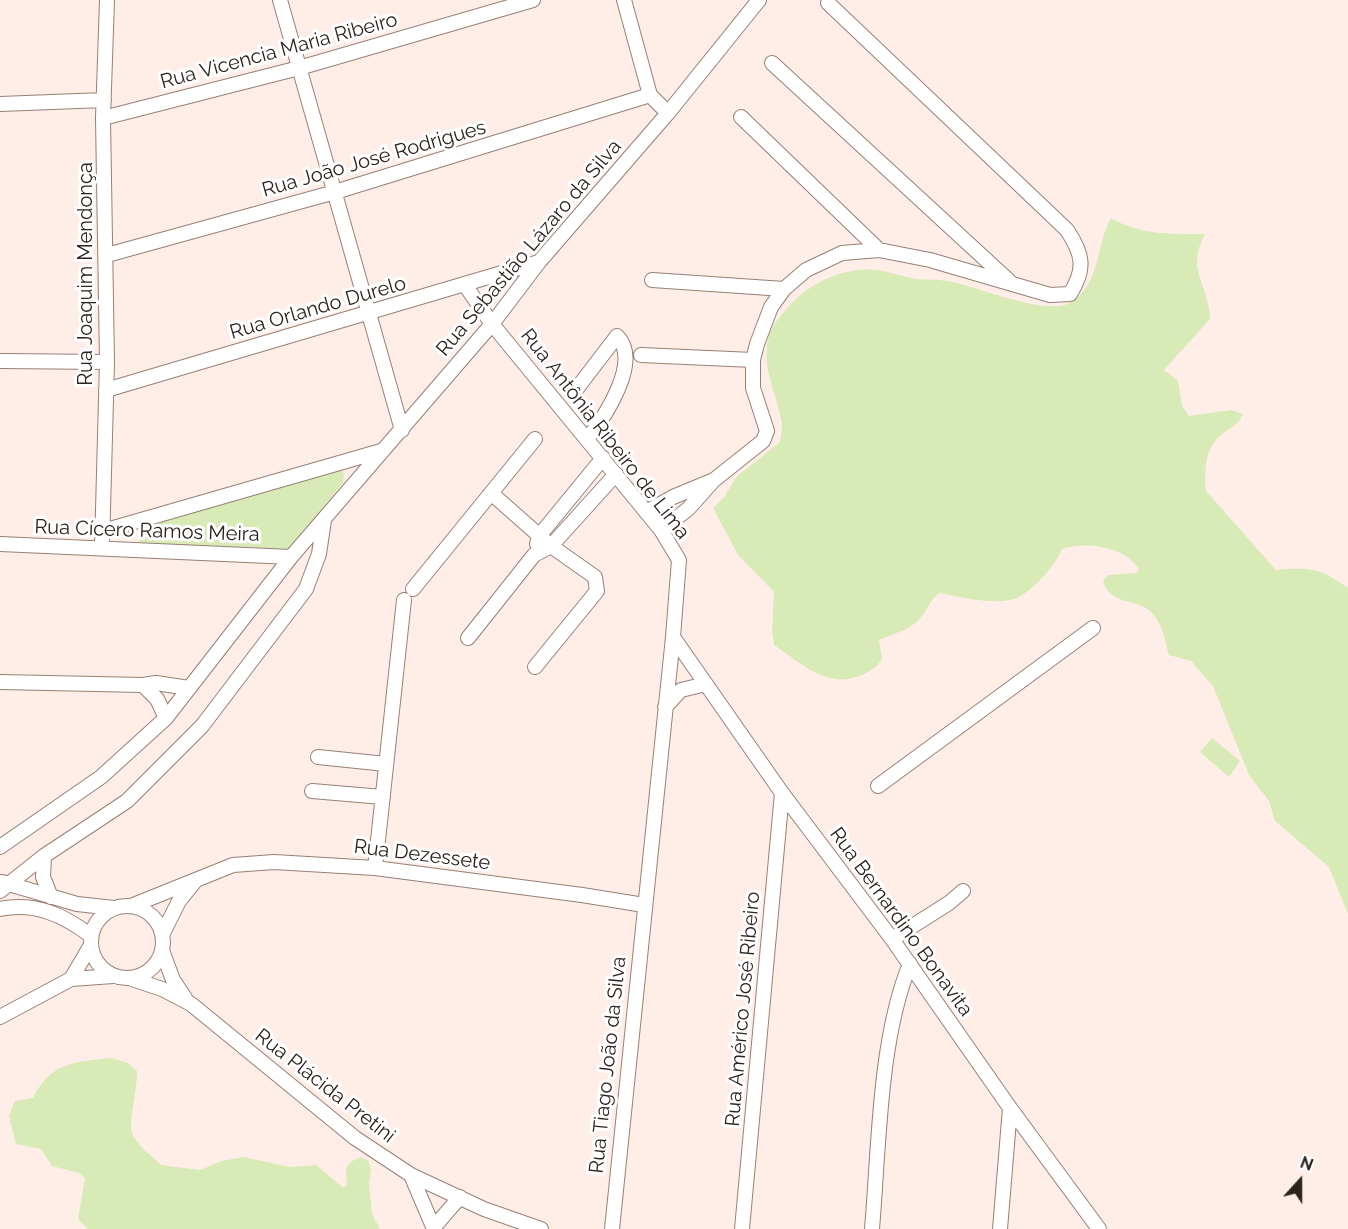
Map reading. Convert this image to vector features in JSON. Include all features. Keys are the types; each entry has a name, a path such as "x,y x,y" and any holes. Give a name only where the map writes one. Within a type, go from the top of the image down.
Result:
{"street":[{"name":"Rua Joaquim Mendonça","path":"102,547 107,362 104,100 107,0"},
{"path":"280,0 402,430"},
{"name":"Rua Vicencia Maria Ribeiro","path":"104,118 299,68 533,0"},
{"path":"624,0 650,95 668,113"},
{"name":"Rua Sebastião Lázaro da Silva","path":"0,847 101,777 166,718 291,557 492,324 539,261 668,113 759,0"},
{"path":"661,530 688,509 714,480 763,441 767,431 753,388 753,360 771,307 784,289 806,270 842,252 879,250 930,260 1050,295 1070,294 1076,285 1081,264 1080,250 1067,230 828,3"},
{"path":"772,63 1011,284"},
{"name":"Rua João José Rodrigues","path":"107,255 335,192 650,95"},
{"path":"0,104 104,100"},
{"path":"741,117 879,250"},
{"name":"Rua Orlando Durelo","path":"106,390 370,314 539,261"},
{"path":"652,280 784,289"},
{"name":"Rua Antônia Ribeiro de Lima","path":"465,285 492,324 661,530 679,560 673,637 644,905"},
{"path":"575,391 617,336 624,348 624,374 607,414 587,439"},
{"path":"641,355 753,360"},
{"path":"0,361 107,362"},
{"path":"375,868 408,594 535,439"},
{"path":"103,531 381,451"},
{"path":"534,555 539,536 603,458"},
{"path":"468,638 534,555 551,546 616,474"},
{"path":"646,512 673,496 714,480"},
{"path":"491,493 551,546 595,577 597,591 535,667"},
{"path":"2,886 127,801 202,726 306,589 319,554 325,518"},
{"name":"Rua Cícero Ramos Meira","path":"0,544 291,557"},
{"path":"878,786 1094,628"},
{"name":"Rua Bernardino Bonavita","path":"673,637 782,793 892,939 1098,1229"},
{"path":"0,682 143,686 156,683 189,688"},
{"path":"664,709 681,690 706,684"},
{"path":"143,686 156,699 166,718"},
{"path":"318,757 386,764"},
{"path":"312,791 383,797"},
{"name":"Rua Américo José Ribeiro","path":"742,1229 782,793"},
{"path":"44,856 43,877 51,897"},
{"name":"Rua Dezessete","path":"131,906 233,865 274,862 375,868 582,894 644,905"},
{"path":"0,1017 71,979 113,976 132,979 152,970 163,953 163,933 179,901 197,879"},
{"path":"2,886 95,908 131,906 151,914 163,933"},
{"path":"892,939 949,903 955,904 965,894"},
{"name":"Rua Tiago João da Silva","path":"612,1229 644,905"},
{"path":"0,909 29,908 55,913 74,923 91,941 98,964 113,976"},
{"path":"71,979 91,941 99,918 115,908"},
{"name":"Rua Plácida Pretini","path":"163,953 173,980 191,1004"},
{"path":"872,1229 889,1044 898,994 910,964"},
{"name":"Rua Plácida Pretini","path":"132,979 162,989 191,1004 355,1138 411,1174 484,1209 541,1229"},
{"path":"1000,1229 1010,1108"},
{"path":"411,1174 434,1228 460,1197"}],"green space":[{"path":"1111,218 1144,231 1205,234 1197,258 1210,319 1164,370 1178,381 1182,406 1189,416 1231,410 1243,414 1238,422 1212,445 1206,464 1206,491 1276,570 1314,570 1330,576 1348,588 1348,914 1329,867 1275,821 1269,801 1249,775 1213,686 1191,661 1169,655 1160,626 1150,611 1117,598 1106,589 1103,581 1108,575 1137,573 1139,569 1124,555 1104,547 1082,546 1062,549 1054,564 1033,587 1010,600 983,601 939,593 918,621 902,631 879,640 882,659 876,666 864,674 839,679 816,673 774,645 772,632 774,592 738,555 713,508 725,496 736,477 780,442 782,422 768,370 768,339 779,318 804,292 833,276 854,271 875,270 916,279 943,280 1029,303 1060,306 1071,302 1088,284"},
{"path":"341,469 344,474 343,483 289,549 143,544 139,541 138,531 142,526"},
{"path":"1212,738 1240,761 1229,777 1200,752"},
{"path":"111,1058 128,1063 137,1071 131,1121 132,1133 141,1146 161,1165 200,1170 221,1161 244,1157 290,1167 316,1165 344,1188 347,1184 347,1167 361,1157 368,1161 371,1168 369,1184 372,1214 380,1229 88,1229 78,1219 85,1178 79,1173 52,1166 41,1149 16,1144 9,1116 15,1101 33,1098 40,1086 56,1071 75,1063"}]}
